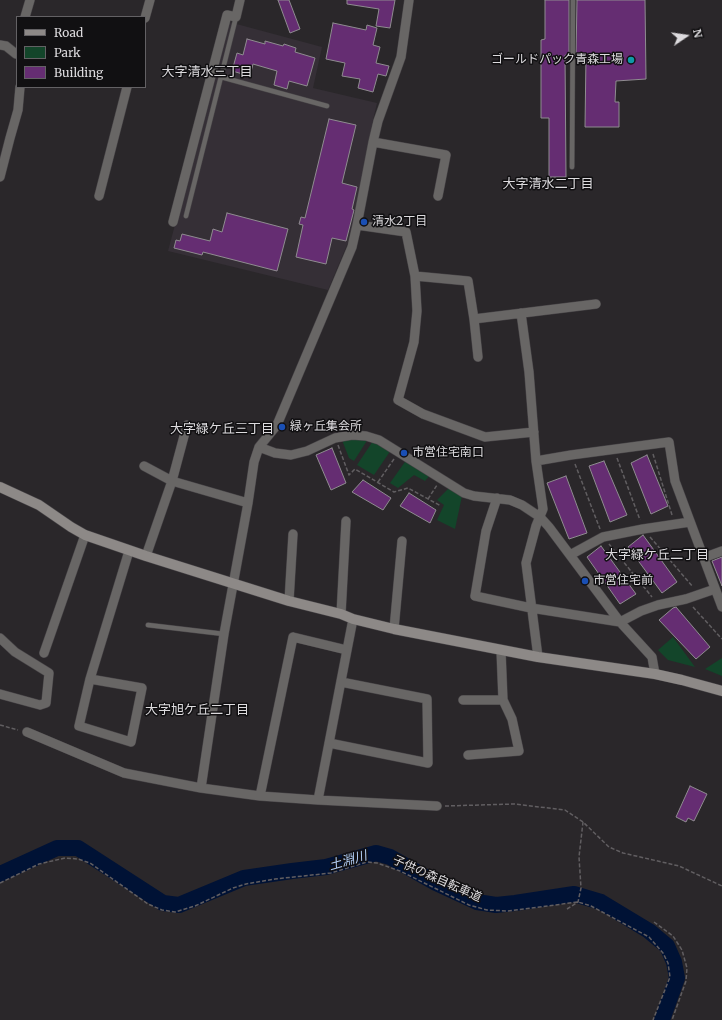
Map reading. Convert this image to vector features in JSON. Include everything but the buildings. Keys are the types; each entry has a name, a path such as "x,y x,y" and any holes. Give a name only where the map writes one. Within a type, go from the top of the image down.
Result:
{"street":[{"path":"25,16 30,0"},
{"path":"146,16 150,0"},
{"path":"173,222 227,15 236,17 240,0"},
{"path":"200,788 224,634 254,462 259,447 277,425 352,246 358,225 378,122 401,57 410,0"},
{"path":"0,45 6,46 16,53"},
{"path":"0,177 18,110 20,88"},
{"path":"99,196 127,88"},
{"path":"373,142 446,155 438,196"},
{"path":"358,225 406,232 415,276 417,311 414,342 398,400 423,414 485,437 534,432"},
{"path":"415,276 468,282 478,357"},
{"path":"474,319 596,304"},
{"path":"521,313 529,372 536,461 543,509 536,526 526,563 538,657"},
{"path":"146,556 172,481 187,425"},
{"path":"259,447 275,454 291,455 307,451 335,438 352,435 366,436 379,440 464,493 474,496 510,500 522,505 540,517 549,527 620,622 652,657 655,674"},
{"path":"536,461 669,442 675,481 722,607"},
{"path":"144,466 172,481 248,503"},
{"path":"1,488 39,505 85,535 288,601 394,629 501,651 655,674 722,691"},
{"path":"497,498 486,531 475,596 531,608 620,622 641,611 658,605 686,599 715,589"},
{"path":"341,614 346,521"},
{"path":"570,555 603,537 690,522"},
{"path":"288,601 294,534"},
{"path":"44,653 85,535"},
{"path":"394,629 402,540"},
{"path":"90,679 142,688 131,742 79,726 90,679 129,550"},
{"path":"704,558 722,551"},
{"path":"318,800 353,619"},
{"path":"260,796 293,637 347,650"},
{"path":"0,638 15,652 49,673 46,703 40,706 0,694"},
{"path":"468,755 520,751 512,720 502,700 501,651"},
{"path":"329,743 428,763 427,699 341,682"},
{"path":"463,700 502,700"},
{"path":"27,732 124,773 200,788 260,796 437,806"}],"lane":[{"path":"572,167 573,0"},
{"path":"186,216 236,17"},
{"path":"221,77 327,106"},
{"path":"148,625 224,634"}],"path":[{"path":"335,438 348,475 355,469 394,492 408,488 441,506"},
{"path":"650,444 675,524"},
{"path":"614,449 643,529 700,594"},
{"path":"378,482 398,452"},
{"path":"571,455 603,537 658,605"},
{"path":"428,499 441,479"},
{"path":"686,599 722,639"},
{"path":"0,725 27,732"},
{"path":"437,806 514,804 565,810 583,822 609,848 623,853 679,866 722,886"},
{"path":"567,909 578,900 580,888 579,857 583,822"},
{"name":"子供の森自転車道","path":"0,883 39,864 65,858 78,859 90,863 148,904 162,910 175,912 195,906 232,888 246,884 275,879 331,873 367,862 377,863 400,871 464,902 487,910 508,911 578,900 649,937 664,953 668,963 670,977 654,1020"},
{"path":"654,922 673,936 682,950 687,968 686,981 672,1020"}],"shaded area":[{"path":"229,22 322,47 313,88 377,103 349,240 328,290 168,251"}],"green space":[{"path":"354,438 368,439 354,461 349,458 342,440"},
{"path":"373,441 391,450 374,475 357,465"},
{"path":"407,459 431,474 425,481 414,475 398,488 390,483"},
{"path":"449,488 462,496 455,529 437,520 444,505 437,500"},
{"path":"673,637 695,667 668,660 658,650"},
{"path":"722,658 722,676 705,669"}],"waterway":[{"name":"土淵川","path":"0,874 57,848 78,848 163,903 179,905 244,878 326,867 376,853 390,857 436,883 477,902 496,905 574,894 601,902 649,931 667,946 674,962 677,978 662,1020"}],"place":[{"name":"ゴールドパック青森工場","path":"631,60"},
{"name":"清水2丁目","path":"364,222"},
{"name":"緑ヶ丘集会所","path":"282,427"},
{"name":"市営住宅南口","path":"404,453"},
{"name":"市営住宅前","path":"585,581"}],"district":[{"name":"大字清水三丁目","path":"207,72"},
{"name":"大字清水二丁目","path":"548,184"},
{"name":"大字緑ケ丘三丁目","path":"222,429"},
{"name":"大字緑ケ丘二丁目","path":"657,555"},
{"name":"大字旭ケ丘二丁目","path":"197,710"}]}
